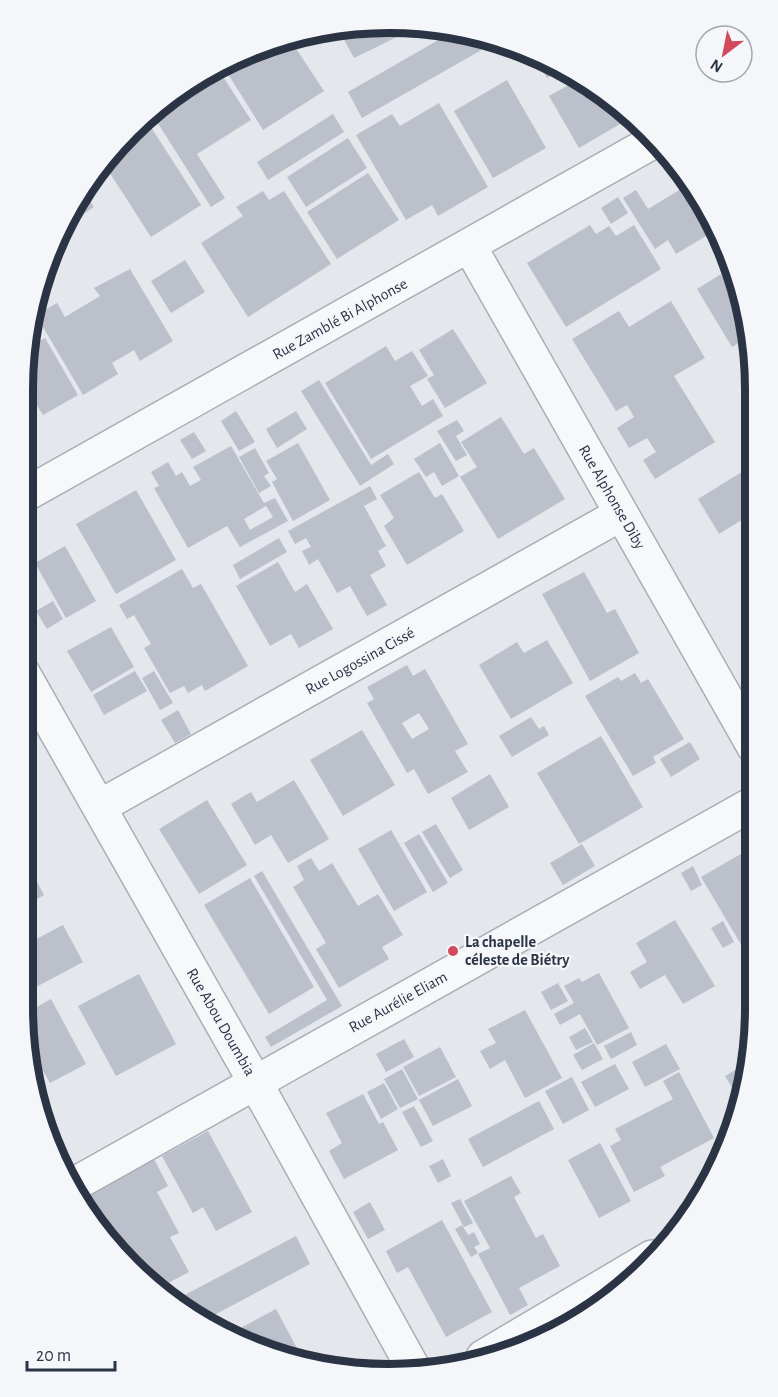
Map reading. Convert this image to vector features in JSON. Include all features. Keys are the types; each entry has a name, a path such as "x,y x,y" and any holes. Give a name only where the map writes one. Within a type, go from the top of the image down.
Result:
{"street":[{"name":"Rue Zamblé Bi Alphonse","path":"33,490 470,247 648,145"},
{"name":"Rue Alphonse Diby","path":"470,247 745,731"},
{"name":"Rue Logossina Cissé","path":"99,807 621,514"},
{"name":"Rue Abou Doumbia","path":"33,691 255,1082 411,1363"},
{"name":"Rue Aurélie Eliam","path":"79,1182 745,807"},
{"path":"504,1345 631,1269"}],"building":[{"path":"389,33 395,33 397,37 354,58 342,36"},
{"path":"443,37 487,47 362,118 348,92"},
{"path":"294,46 324,91 263,130 227,73 253,60"},
{"path":"541,68 554,74 547,78"},
{"path":"222,75 251,120 197,154 225,198 211,207 156,120 191,93"},
{"path":"507,80 546,148 493,178 454,111"},
{"path":"571,84 624,121 579,148 549,96"},
{"path":"439,103 488,187 438,216 432,205 406,220 356,135 392,114 400,126"},
{"path":"333,114 344,132 268,180 257,162"},
{"path":"150,125 201,205 151,237 108,170"},
{"path":"348,138 367,168 306,207 287,177"},
{"path":"368,173 399,220 337,259 307,212"},
{"path":"683,188 709,234 676,254 668,240 655,249 623,198 636,190 648,209"},
{"path":"263,191 269,200 284,191 331,264 248,317 201,243 243,216 236,207"},
{"path":"618,197 628,213 611,224 601,208"},
{"path":"89,198 94,207 77,218"},
{"path":"590,225 596,234 609,226 616,236 634,225 661,269 566,327 527,263"},
{"path":"185,260 205,292 171,313 151,281"},
{"path":"130,269 173,341 140,361 134,350 112,363 118,374 83,395 40,321 42,312 57,303 65,317 100,296 94,288"},
{"path":"725,272 733,297 742,341 732,347 697,289"},
{"path":"671,301 705,358 674,376 715,442 655,479 643,460 656,452 647,438 629,448 617,428 634,417 627,405 616,411 572,339 619,311 629,327"},
{"path":"453,329 487,383 445,408 427,379 434,375 419,350"},
{"path":"45,338 78,395 43,415 33,398 36,343"},
{"path":"386,346 395,361 412,351 428,376 410,386 422,406 433,399 443,416 371,459 325,383"},
{"path":"319,380 371,465 388,454 394,464 360,486 301,391"},
{"path":"236,411 255,442 239,451 221,421"},
{"path":"296,411 307,429 277,448 266,429"},
{"path":"501,417 524,454 534,448 565,499 498,539 460,477 477,467 461,442"},
{"path":"457,420 464,431 456,436 467,455 456,461 437,431"},
{"path":"194,432 206,451 192,459 180,440"},
{"path":"298,443 330,500 293,521 272,482 277,479 266,461"},
{"path":"440,443 459,476 442,486 434,472 426,477 414,459"},
{"path":"231,446 264,503 275,498 288,521 240,547 227,526 188,548 154,488 159,486 151,472 168,462 176,476 182,472 190,486 201,480 193,467","holes":["266,506 273,517 250,530 244,519"]},
{"path":"255,448 269,473 264,476 271,486 259,493 239,457"},
{"path":"745,470 745,518 719,534 698,499"},
{"path":"419,472 435,498 442,494 464,531 407,565 384,526 394,518 380,495"},
{"path":"370,486 377,499 364,506 386,546 378,551 386,566 370,575 387,605 367,616 350,586 337,593 318,559 309,565 302,551 311,547 306,538 295,544 288,531"},
{"path":"136,490 176,560 116,594 76,524"},
{"path":"279,538 287,552 240,579 233,565"},
{"path":"65,546 96,601 66,618 35,563"},
{"path":"278,562 295,592 307,584 333,629 299,648 291,634 270,646 236,586"},
{"path":"182,569 193,588 201,584 248,666 205,691 202,685 188,693 184,686 170,693 144,648 151,644 134,615 127,619 119,605"},
{"path":"584,572 607,613 615,609 639,653 590,681 542,594"},
{"path":"53,601 63,619 47,629 36,611"},
{"path":"111,627 134,667 91,692 67,651"},
{"path":"547,640 573,683 511,719 479,665 517,642 524,653"},
{"path":"407,665 413,676 425,669 468,744 455,751 468,772 428,794 414,769 407,773 367,703 374,699 367,687","holes":["419,713 429,729 412,739 402,723"]},
{"path":"135,671 147,691 104,715 93,695"},
{"path":"154,671 173,703 160,710 142,678"},
{"path":"635,673 641,683 648,679 684,739 653,757 656,763 633,776 585,696 618,677 621,681"},
{"path":"178,710 191,734 175,743 161,720"},
{"path":"531,717 539,729 544,726 549,735 512,757 499,736"},
{"path":"362,730 395,785 343,816 310,760"},
{"path":"601,736 643,807 579,844 537,773"},
{"path":"690,742 700,759 671,777 660,759"},
{"path":"490,774 509,807 469,830 451,798"},
{"path":"294,780 329,839 288,863 271,835 255,845 231,804 251,792 257,802"},
{"path":"207,800 247,865 199,894 159,829"},
{"path":"436,824 463,870 450,878 422,832"},
{"path":"391,830 427,892 394,911 358,849"},
{"path":"419,834 448,883 433,892 404,843"},
{"path":"582,844 595,866 563,885 550,863"},
{"path":"745,851 745,951 701,877"},
{"path":"311,858 319,871 332,863 358,906 378,894 403,935 382,947 389,959 339,988 316,949 326,943 293,887 304,880 297,866"},
{"path":"693,866 702,885 691,891 681,873"},
{"path":"262,871 342,1006 271,1047 265,1037 327,1000 254,876"},
{"path":"33,874 44,895 33,901"},
{"path":"250,878 314,987 269,1014 204,905"},
{"path":"675,920 715,986 683,1004 665,975 640,989 630,972 647,962 636,943"},
{"path":"723,921 734,942 723,948 711,928"},
{"path":"63,925 83,962 33,989 33,941"},
{"path":"599,973 629,1028 597,1045 580,1014 560,1025 554,1014 574,1003 564,986 579,978 582,982"},
{"path":"139,974 176,1044 116,1076 78,1006"},
{"path":"558,983 568,1001 551,1010 541,992"},
{"path":"51,999 86,1064 50,1083 37,1060 33,1009"},
{"path":"525,1010 562,1078 525,1098 505,1060 490,1069 480,1051 496,1043 488,1029"},
{"path":"585,1028 593,1042 576,1050 569,1037"},
{"path":"631,1032 637,1045 611,1059 604,1046"},
{"path":"404,1039 414,1057 386,1072 376,1054"},
{"path":"594,1043 603,1059 582,1070 573,1055"},
{"path":"666,1044 680,1069 645,1087 632,1062"},
{"path":"440,1047 456,1077 419,1096 403,1067"},
{"path":"615,1064 629,1089 595,1107 581,1082"},
{"path":"740,1067 735,1092 725,1076"},
{"path":"402,1069 418,1099 400,1108 384,1079"},
{"path":"679,1072 714,1138 660,1167 665,1176 634,1192 610,1146 621,1140 615,1129 673,1099 663,1081"},
{"path":"572,1077 589,1110 563,1124 545,1091"},
{"path":"458,1079 472,1106 433,1126 419,1100"},
{"path":"384,1083 398,1109 381,1119 367,1092"},
{"path":"363,1094 379,1124 383,1122 398,1150 344,1179 329,1151 342,1143 326,1113"},
{"path":"539,1101 554,1129 483,1167 468,1139"},
{"path":"414,1106 433,1141 421,1147 402,1112"},
{"path":"208,1131 252,1212 216,1231 203,1207 193,1213 162,1156"},
{"path":"600,1143 631,1201 599,1218 568,1160"},
{"path":"153,1157 168,1186 157,1192 179,1233 170,1237 189,1272 165,1285 121,1243 85,1193"},
{"path":"443,1159 451,1176 438,1183 429,1166"},
{"path":"511,1176 521,1193 514,1197 536,1238 543,1234 560,1266 519,1288 528,1305 510,1315 478,1254 490,1248 464,1201"},
{"path":"460,1199 473,1223 464,1227 451,1203"},
{"path":"370,1202 385,1230 368,1239 353,1212"},
{"path":"442,1220 492,1312 446,1337 408,1267 397,1273 386,1251"},
{"path":"462,1225 468,1235 474,1232 480,1244 474,1247 478,1253 471,1257 455,1229"},
{"path":"296,1236 310,1264 212,1316 181,1297"},
{"path":"276,1309 299,1353 253,1337 237,1330"}],"place":[{"name":"La chapelle céleste de Biétry","path":"453,951"}]}
